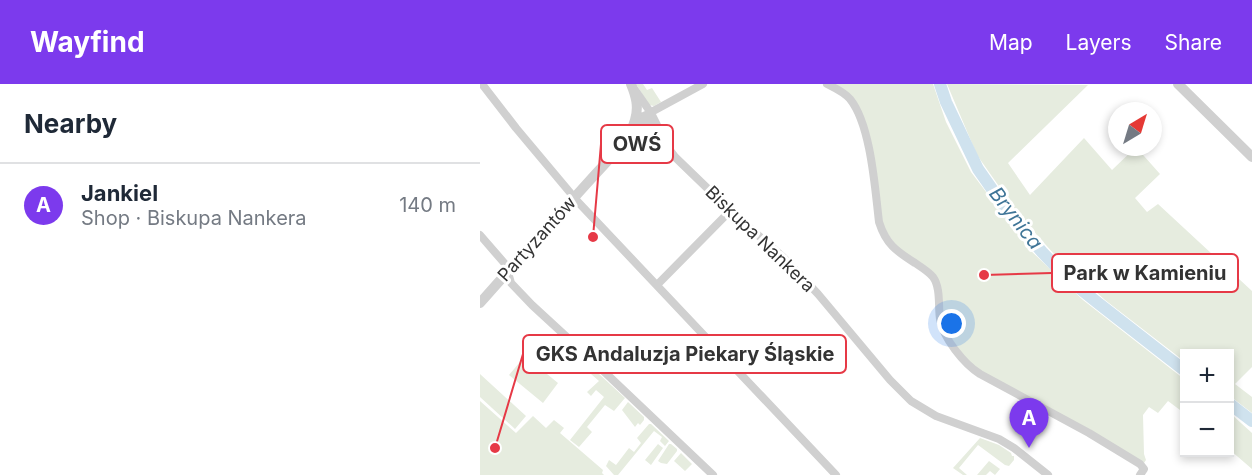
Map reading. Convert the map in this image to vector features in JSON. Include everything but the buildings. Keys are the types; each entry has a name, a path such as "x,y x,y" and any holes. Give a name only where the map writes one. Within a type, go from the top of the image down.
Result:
{"street":[{"path":"482,84 574,198 837,475"},
{"path":"631,84 644,116 703,84"},
{"path":"827,84 848,96 862,124 868,146 882,231 896,251 933,278 937,286 942,327 963,358 974,370 1089,433 1140,464 1144,469 1140,475"},
{"path":"1178,84 1252,157"},
{"name":"Partyzantów","path":"480,303 644,116"},
{"name":"Biskupa Nankera","path":"644,116 652,136 783,257 911,401 936,416 999,439 1047,475"},
{"name":"Biskupa Nankera","path":"644,116 668,149"},
{"path":"625,138 641,134 652,136"},
{"path":"657,285 731,210"},
{"path":"480,235 506,265 511,283 532,305 713,475"}],"shaded area":[{"path":"636,84 643,84 647,90 652,88 661,102 654,106 649,105"},
{"path":"832,84 933,84 946,122 971,172 1030,250 1083,300 1180,376 1180,410 1168,401 1158,413 1149,407 1143,415 1146,460 1144,463 969,363 944,328 938,284 900,251 881,224 861,115"},
{"path":"947,84 1088,85 1008,163 1030,195 1084,138 1112,170 1127,156 1144,156 1160,174 1135,198 1147,212 1158,204 1252,291 1252,367 1235,384 1252,397 1252,413 1234,399 1234,349 1180,349 1180,358 1105,300 1054,254 1019,215 977,155"},
{"path":"525,356 558,383 543,403 509,375"},
{"path":"598,373 625,398 614,411 605,405 587,427 592,432 579,447 570,440 604,397 596,390 591,396 587,392 599,381 591,374"},
{"path":"480,374 526,416 515,429 480,397"},
{"path":"480,401 516,433 533,416 546,428 554,420 564,428 560,433 603,470 604,475 480,475"},
{"path":"628,402 644,417 640,425 638,423 635,427 622,410"},
{"path":"1234,417 1252,433 1252,469 1234,453"},
{"path":"649,424 669,441 665,446 660,441 662,437 654,431 618,475 614,475 606,466 609,460 616,465 629,448 634,452 641,443 637,438"},
{"path":"980,438 999,445 1014,456 1014,460 1009,466 1005,465 978,445 959,468 967,475 963,475 953,468"},
{"path":"658,444 663,448 651,465 645,460"},
{"path":"669,444 677,451 667,464 661,463 658,461"},
{"path":"681,453 692,464 685,471 674,461"},
{"path":"989,461 1000,469 995,475 990,471 986,475 977,475"}],"waterway":[{"name":"Brynica","path":"940,84 946,102 978,169 1008,212 1068,279 1180,367"},
{"name":"Brynica","path":"1234,407 1252,421"}],"place":[{"name":"OWŚ","path":"593,237"},
{"name":"Park w Kamieniu","path":"984,275"},
{"name":"GKS Andaluzja Piekary Śląskie","path":"495,448"},
{"name":"Jankiel","path":"1029,448"}]}
